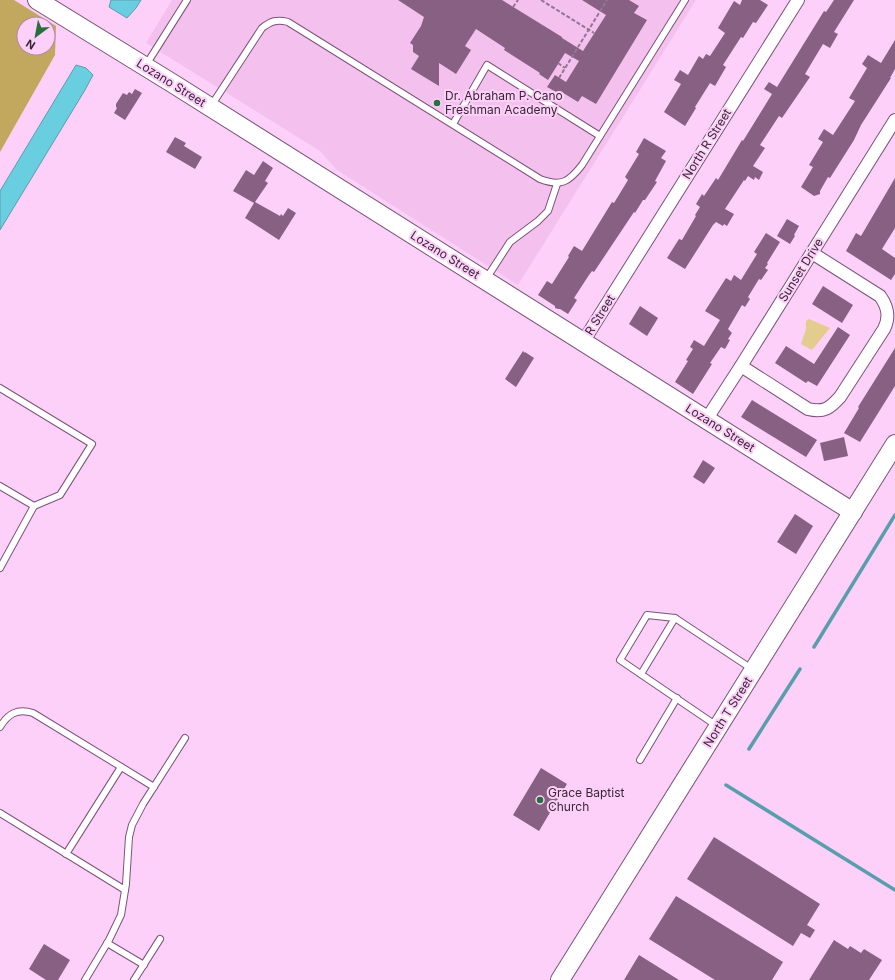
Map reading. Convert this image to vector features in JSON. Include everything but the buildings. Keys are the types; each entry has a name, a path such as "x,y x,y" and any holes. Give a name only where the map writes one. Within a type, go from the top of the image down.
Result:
{"street":[{"name":"Lozano Street","path":"37,0 210,107 853,512"},
{"name":"North R Street","path":"617,288 798,0"},
{"name":"Sunset Drive","path":"706,420 895,120"},
{"path":"741,366 808,409 817,411 825,410 833,405 840,396 884,329 888,311 886,303 880,296 812,253"},
{"name":"R Street","path":"583,342 617,288"},
{"name":"North T Street","path":"560,980 895,444"}],"lane":[{"path":"146,67 187,0"},
{"path":"210,107 262,28 276,20 282,20 288,22 540,179 557,184 565,182 577,171 685,0"},
{"path":"453,124 487,65 600,136"},
{"path":"485,280 510,242 538,221 548,211 557,184"},
{"path":"0,388 92,444 60,494 34,506 0,568"},
{"path":"0,486 34,506"},
{"path":"719,726 620,660 647,615 675,618 754,670"},
{"path":"641,674 675,618"},
{"path":"640,760 677,698"},
{"path":"0,727 9,714 26,710 154,788"},
{"path":"85,980 107,943 121,915 125,890 129,837 132,825 136,816 185,738"},
{"path":"66,854 121,767"},
{"path":"0,813 125,890"},
{"path":"134,980 160,939"},
{"path":"107,943 144,965"}],"path":[{"path":"513,7 518,0"},
{"path":"541,0 594,33"},
{"path":"559,78 607,0"},
{"path":"558,64 565,68"}],"shaded area":[{"path":"0,0 14,0 40,16 16,16 16,56 54,56 0,152"},
{"path":"111,0 141,0 127,18 109,7"},
{"name":"Dr. Abraham P. Cano Freshman Academy","path":"172,0 696,0 518,285 337,170 320,151 146,43"},
{"path":"76,65 86,68 93,75 0,230 0,191"},
{"path":"809,319 830,328 812,350 801,344 806,329 806,321"}],"waterway":[{"path":"814,647 895,515"},
{"path":"749,749 800,669"},
{"path":"726,785 895,890"}],"place":[{"name":"Dr. Abraham P. Cano Freshman Academy","path":"437,103"},
{"name":"Grace Baptist Church","path":"540,800"}]}
